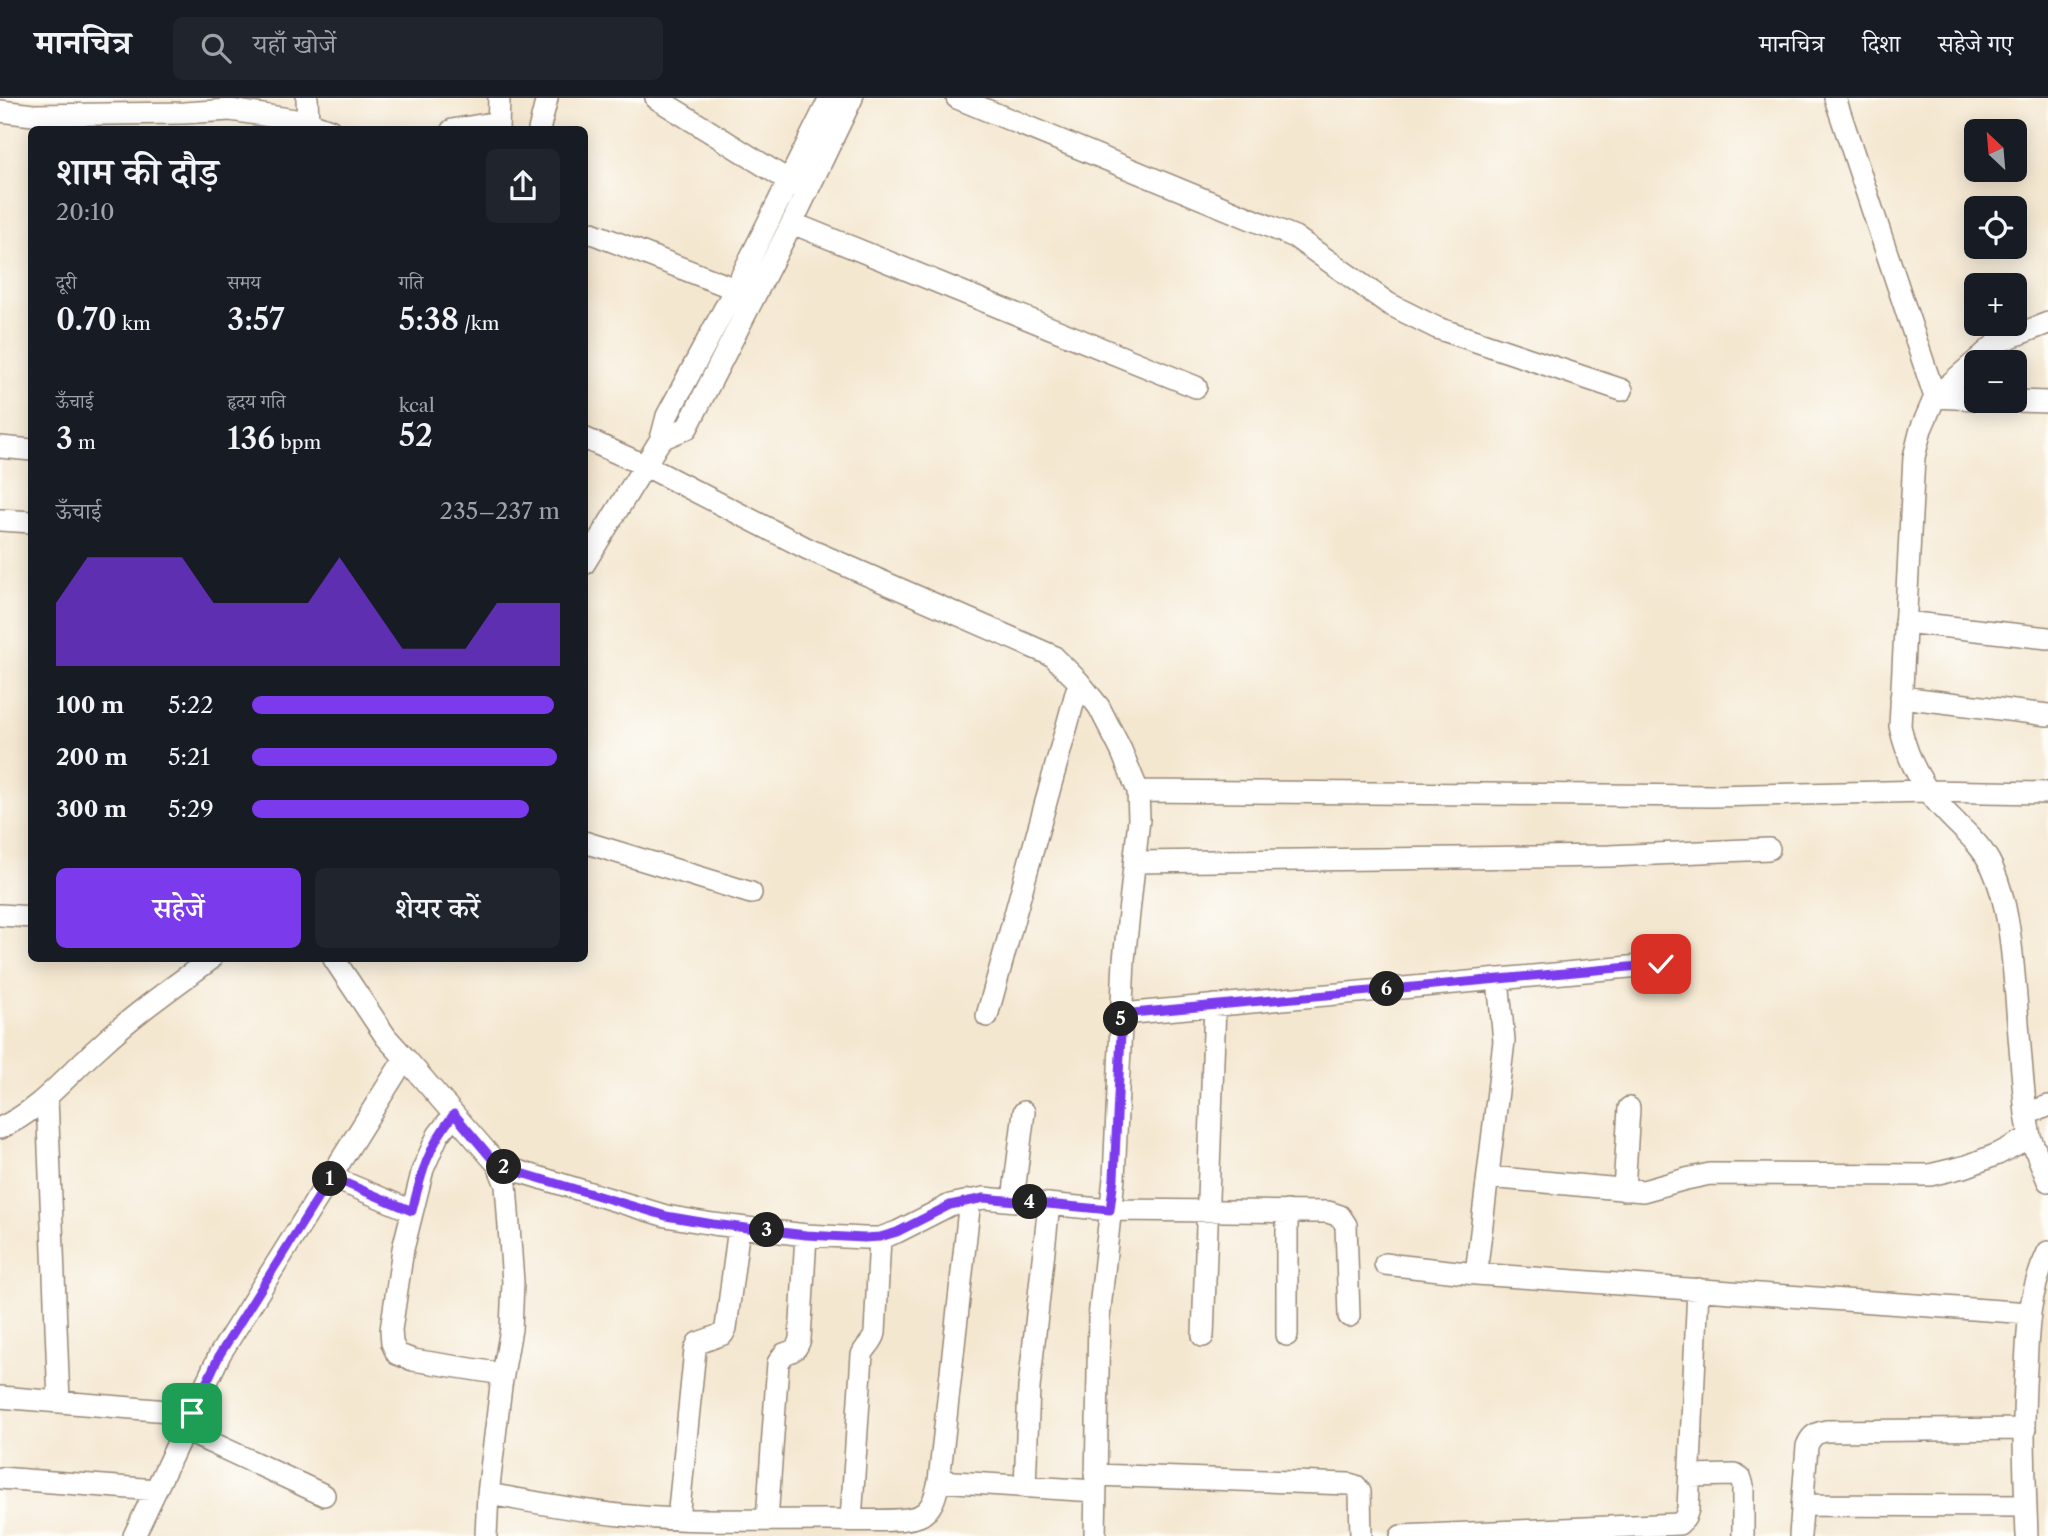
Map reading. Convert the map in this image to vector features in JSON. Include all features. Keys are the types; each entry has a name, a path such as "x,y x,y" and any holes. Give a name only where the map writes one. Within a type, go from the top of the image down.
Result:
{"street":[{"path":"307,98 308,122"},
{"path":"498,126 499,98"},
{"path":"540,126 547,98"},
{"path":"744,295 792,223 798,187 830,98"},
{"path":"588,558 661,439 687,428 744,295 798,187 852,98"},
{"path":"957,98 1295,237 1389,304 1437,328 1622,390"},
{"path":"1835,98 1935,397"},
{"path":"664,100 798,187"},
{"path":"0,111 33,115 169,108 223,109 319,126"},
{"path":"792,223 1196,387"},
{"path":"588,232 744,295"},
{"path":"2048,323 1998,342 1935,397 1921,429 1914,457 1900,726 1905,746 1927,791 1979,845 1992,867 2004,904 2011,941 2030,1137 2048,1181"},
{"path":"1935,397 1964,398"},
{"path":"2027,401 2048,402"},
{"path":"588,440 646,466 808,549 1053,656 1099,707 1121,750 1138,791 1139,819 1124,960 1114,1178 1099,1318 1095,1536"},
{"path":"0,447 28,450"},
{"path":"0,520 28,522"},
{"path":"1905,622 2048,638"},
{"path":"987,1016 1079,682"},
{"path":"1901,697 2048,715"},
{"path":"1138,791 1698,796 1927,791 2048,793"},
{"path":"588,843 751,893"},
{"path":"1135,862 1609,856 1769,849"},
{"path":"0,915 28,916"},
{"path":"0,1128 47,1098 100,1045 207,962"},
{"path":"336,962 386,1037 498,1166 506,1185 513,1282 511,1329 503,1374 485,1536"},
{"path":"1122,1009 1215,1005 1661,964"},
{"path":"1476,1274 1504,1041 1498,979"},
{"path":"1203,1336 1215,1005"},
{"path":"134,1536 220,1354 405,1058"},
{"path":"47,1098 60,1402"},
{"path":"2026,1114 2048,1106"},
{"path":"1624,1190 1629,1108"},
{"path":"1013,1200 1024,1112"},
{"path":"454,1114 438,1135 423,1168 403,1249 391,1330 392,1343 397,1354 413,1360 503,1374"},
{"path":"1489,1177 1643,1191 1710,1174 1930,1175 1978,1161 2030,1137"},
{"path":"498,1166 666,1216 806,1235 880,1237 897,1232 950,1205 984,1198 1110,1210 1328,1212 1340,1216 1346,1226 1349,1316"},
{"path":"331,1177 412,1211"},
{"path":"488,1494 628,1516 678,1519 851,1520 906,1519 919,1516 928,1510 939,1480 970,1200"},
{"path":"1025,1486 1030,1388 1049,1204"},
{"path":"1287,1212 1287,1335"},
{"path":"678,1519 695,1350 698,1343 723,1334 726,1328 739,1227"},
{"path":"767,1520 778,1363 784,1354 793,1352 798,1347 800,1339 806,1235"},
{"path":"851,1520 862,1355 864,1349 874,1340 880,1237"},
{"path":"2027,1536 2024,1395 2029,1313 2038,1274 2048,1252"},
{"path":"1385,1264 1476,1274 2029,1313"},
{"path":"1401,1536 1679,1524 1688,1509 1698,1289"},
{"path":"0,1397 60,1402 188,1422 324,1495"},
{"path":"1800,1536 1807,1446 1816,1433 2025,1429"},
{"path":"1690,1476 1735,1475 1741,1479 1743,1536"},
{"path":"0,1478 156,1490"},
{"path":"939,1480 1025,1486 1095,1483 1349,1484 1356,1486 1360,1492 1361,1536"},
{"path":"1802,1505 2026,1506"}],"route":[{"path":"192,1413 220,1354 331,1177 412,1211 423,1168 438,1135 454,1114 498,1166 666,1216 713,1224 806,1235 864,1238 897,1232 950,1205 984,1198 1110,1210 1122,1014 1661,964"}]}
